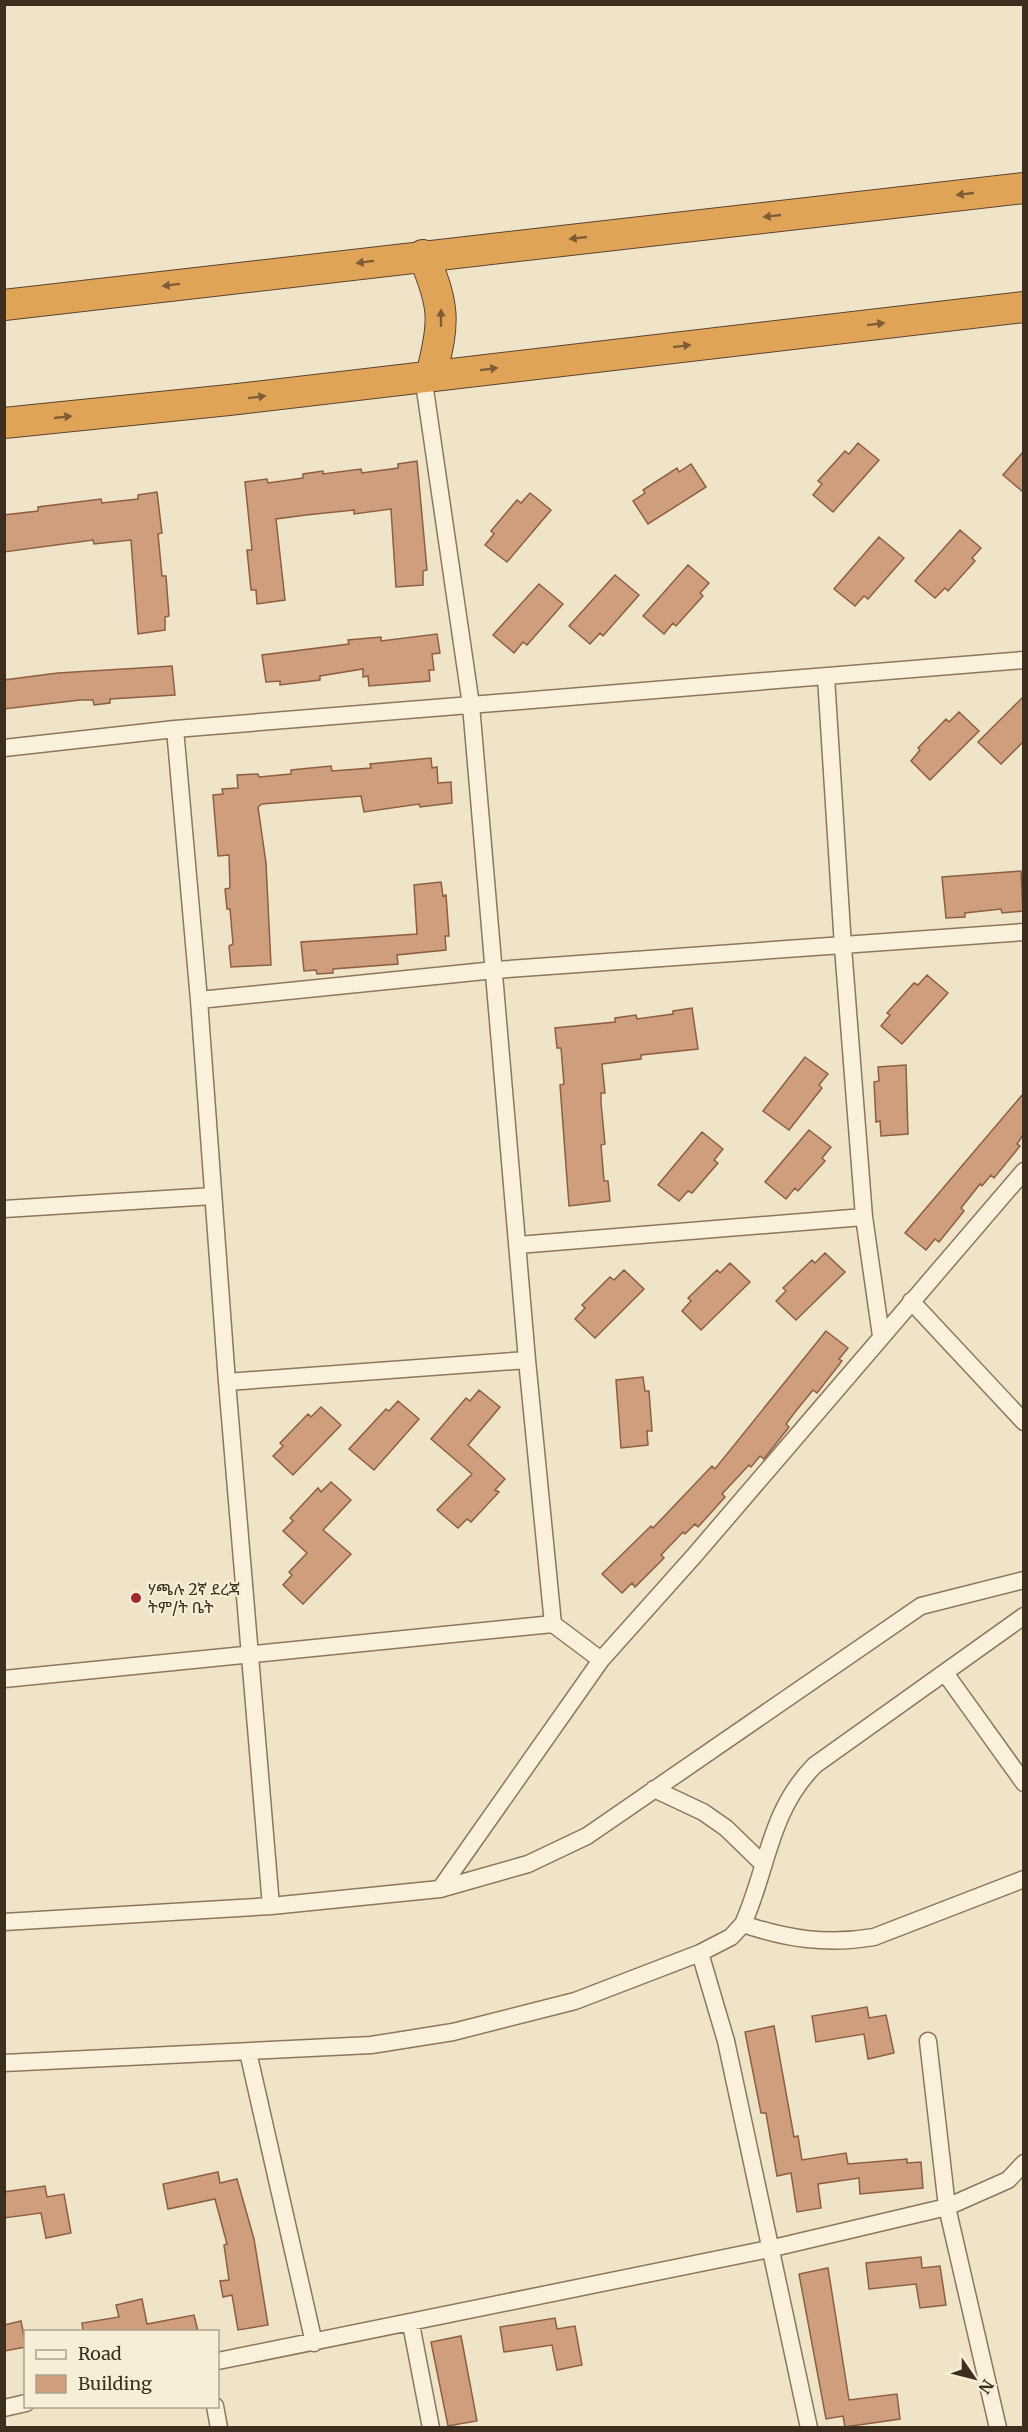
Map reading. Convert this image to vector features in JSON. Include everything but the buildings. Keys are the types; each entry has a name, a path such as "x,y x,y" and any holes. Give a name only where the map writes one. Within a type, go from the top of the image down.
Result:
{"highway":[{"path":"4,305 423,255 1023,188"},
{"path":"423,255 436,286 442,314 440,341 427,376"},
{"path":"4,423 230,400 1023,307"}],"street":[{"path":"427,376 471,705 527,1360 553,1624"},
{"path":"4,748 175,729 826,678 1023,660"},
{"path":"826,678 843,947 864,1217 881,1336"},
{"path":"175,729 199,1000 227,1382 272,1906"},
{"path":"199,1000 495,970 843,947 1023,932"},
{"path":"440,1889 601,1660 694,1556 1023,1171"},
{"path":"4,1209 213,1196"},
{"path":"518,1245 864,1217"},
{"path":"911,1301 1023,1422"},
{"path":"227,1382 527,1360"},
{"path":"4,1922 272,1906 440,1889 528,1864 587,1836 921,1606 1023,1580"},
{"path":"4,2063 370,2045 453,2032 575,2001 700,1953 731,1937 743,1924 752,1904 762,1863 783,1806 799,1780 815,1765 1023,1616"},
{"path":"4,1679 553,1624 601,1660"},
{"path":"945,1673 1023,1783"},
{"path":"654,1789 703,1812 726,1828 762,1863"},
{"path":"743,1924 778,1936 811,1941 848,1941 874,1937 1023,1878"},
{"path":"700,1953 726,2041 808,2427"},
{"path":"928,2041 947,2207 998,2427"},
{"path":"248,2052 314,2343"},
{"path":"219,2361 411,2324 769,2249 947,2207 1008,2180 1023,2163"},
{"path":"411,2324 431,2427"},
{"path":"4,2408 24,2403"},
{"path":"215,2408 219,2427"}],"place":[{"name":"ሃጫሉ 2ኛ ደረጃ ትም/ት ቤት","path":"136,1598"}]}
